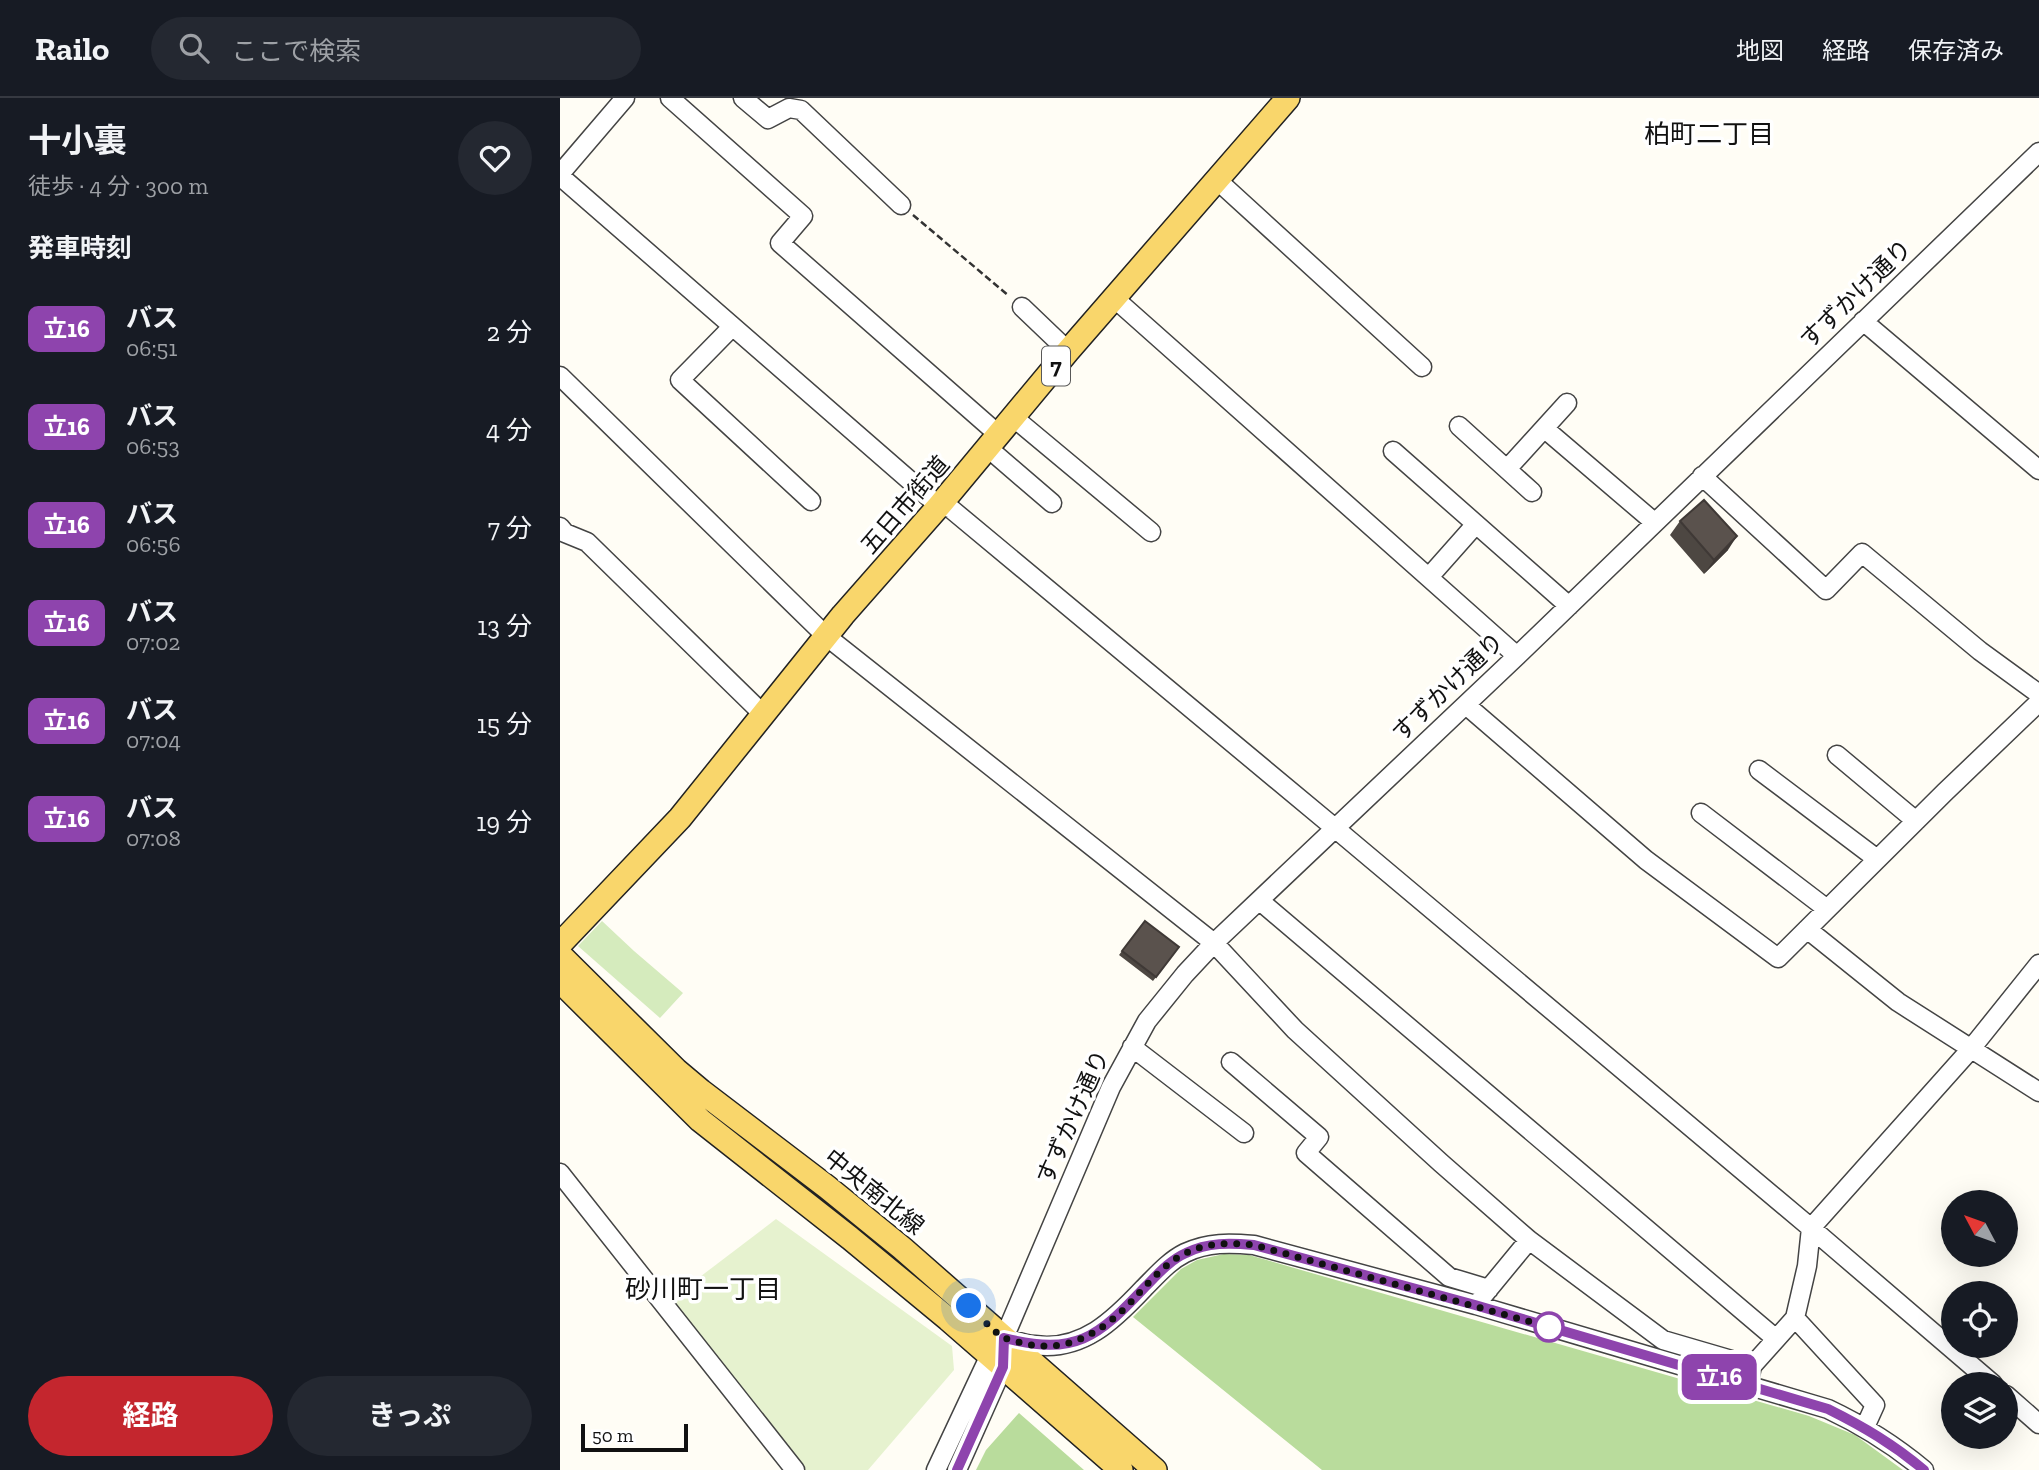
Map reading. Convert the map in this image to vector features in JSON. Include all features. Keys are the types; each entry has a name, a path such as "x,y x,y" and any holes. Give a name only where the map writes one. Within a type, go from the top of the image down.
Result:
{"main road":[{"name":"五日市街道","path":"560,944 680,818 826,636 1288,98"},
{"name":"中央南北線","path":"560,955 676,1070 853,1207 1121,1470"},
{"name":"中央南北線","path":"560,981 724,1141 1155,1470"}],"street":[{"path":"625,98 560,175 939,506 950,508 1336,829 1979,1372"},
{"path":"670,98 803,215 780,243 1000,433 1151,532"},
{"path":"743,98 768,119 789,108 801,110 901,205"},
{"name":"すずかけ通り","path":"999,1353 1111,1087 1147,1021 1165,998 1214,943 1517,656 2039,152"},
{"path":"1217,180 1422,367"},
{"path":"1114,298 1517,656"},
{"path":"1022,307 1068,351"},
{"path":"1863,321 2039,470"},
{"path":"732,327 680,380 811,501"},
{"path":"560,376 826,636 1214,943 1295,1030 1529,1240 1662,1340 1752,1366"},
{"path":"1507,469 1567,403"},
{"path":"1459,426 1532,492"},
{"path":"1545,429 1654,522"},
{"path":"1000,433 1052,503"},
{"path":"1393,452 1569,606"},
{"path":"1702,475 1826,590 1862,553 1980,651 2039,694"},
{"path":"1429,577 1476,524"},
{"path":"560,527 565,533 587,542 764,715"},
{"path":"1465,705 1646,860 1778,958 2039,702"},
{"path":"1837,755 1916,821"},
{"path":"1759,770 1877,859"},
{"path":"1702,813 1827,909"},
{"path":"1260,901 1776,1339"},
{"path":"1807,929 1898,1002 2039,1092"},
{"path":"1748,1385 1752,1366 1795,1318 1807,1266 1811,1228 1970,1050 2039,964"},
{"path":"1132,1047 1244,1133"},
{"path":"1231,1062 1319,1138 1306,1153 1449,1277 1489,1289"},
{"path":"560,1173 795,1470"},
{"path":"1475,1305 1529,1240"},
{"path":"936,1470 999,1353 1034,1345 1057,1346 1080,1340 1114,1319 1168,1264 1185,1253 1206,1245 1227,1243 1254,1245 1475,1305 1828,1409 1865,1427 1899,1449 1924,1470"},
{"path":"1795,1318 1875,1405 1865,1427"},
{"path":"957,1470 999,1353"},
{"path":"2018,1406 2039,1424"}],"path":[{"path":"901,205 1022,307"}],"green space":[{"path":"602,921 683,993 660,1018 578,946"},
{"path":"776,1219 952,1346 954,1370 868,1470 800,1470 667,1302"},
{"path":"1224,1254 1249,1255 1809,1416 1855,1435 1903,1470 1322,1470 1133,1317 1181,1269 1197,1260"},
{"path":"1019,1413 1084,1470 976,1470 986,1450"}],"building":[{"path":"1704,500 1737,536 1714,560 1680,521"},
{"path":"1145,921 1179,947 1156,977 1122,951"}],"bus line":[{"name":"立16","path":"957,1470 1003,1367 1004,1338 1034,1345 1057,1346 1080,1340 1114,1319 1168,1264 1185,1253 1206,1245 1227,1243 1254,1245 1451,1298 1828,1409 1865,1427 1899,1449 1924,1470"}],"district":[{"name":"柏町二丁目","path":"1709,134"},
{"name":"砂川町一丁目","path":"703,1289"}],"route":[{"path":"969,1306 1004,1338 1034,1345 1057,1346 1080,1340 1114,1319 1168,1264 1185,1253 1206,1245 1227,1243 1254,1245 1549,1327"}]}
